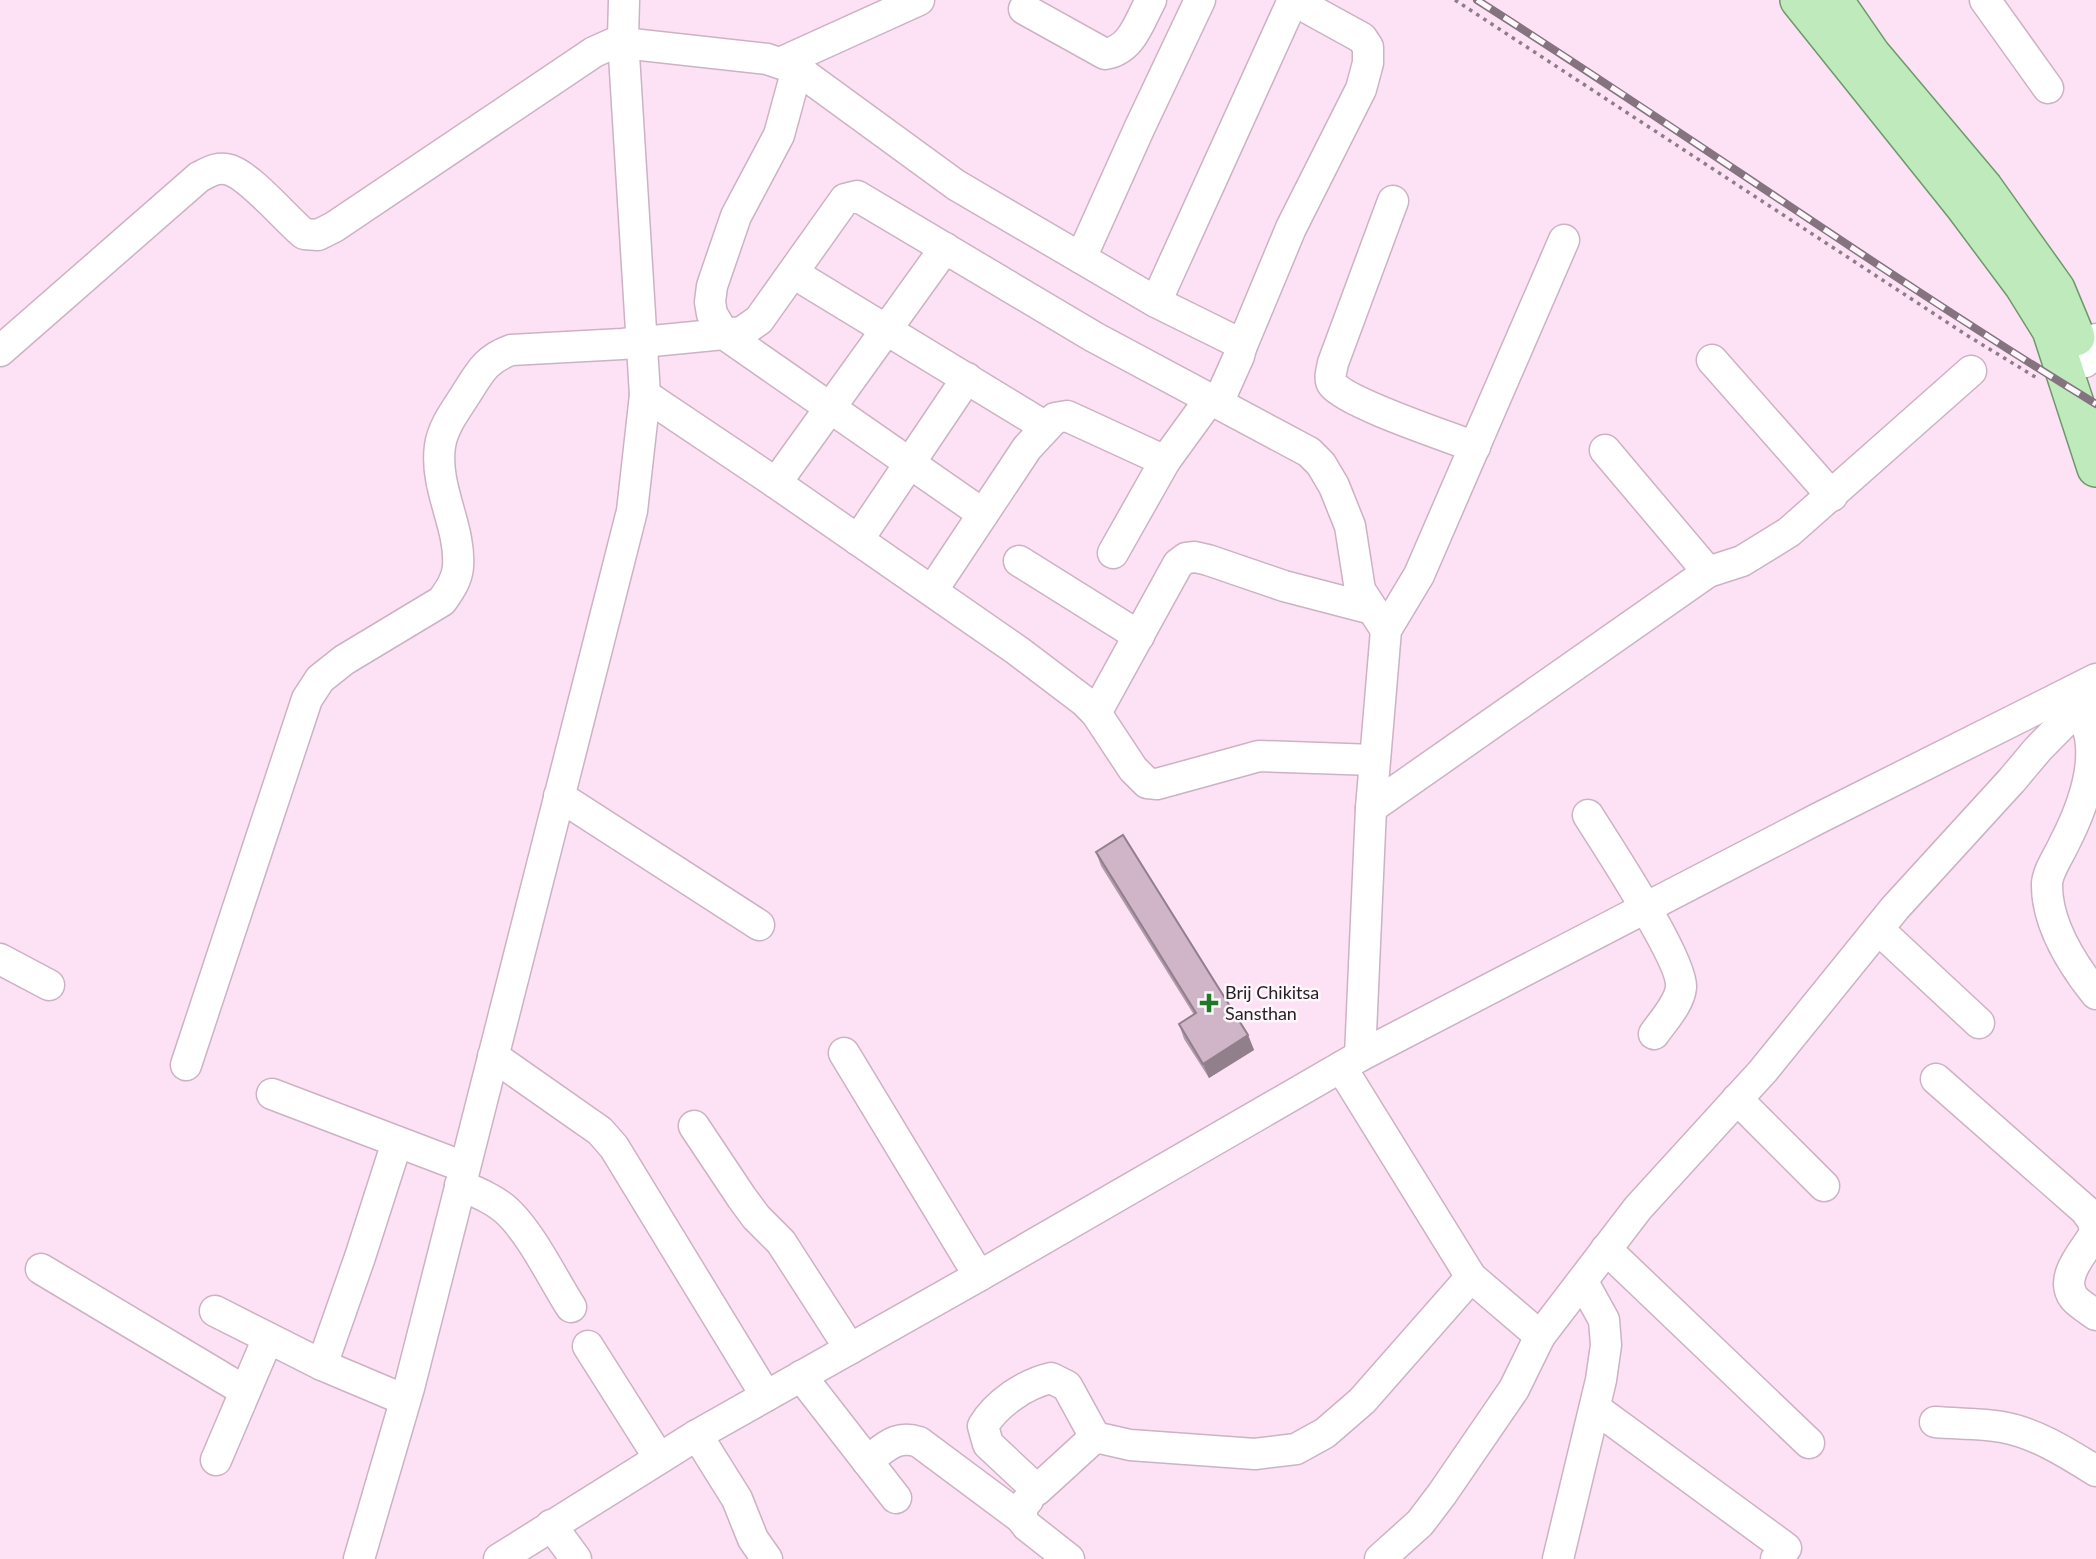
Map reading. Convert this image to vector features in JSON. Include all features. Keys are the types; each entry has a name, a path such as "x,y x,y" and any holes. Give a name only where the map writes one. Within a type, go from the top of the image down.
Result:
{"main road":[{"path":"1799,0 1964,206 2023,285 2051,330 2096,468"},
{"path":"1834,0 1872,55 1984,188 2056,289 2091,351 2096,413"}],"street":[{"path":"359,1559 405,1400 632,510 645,395 623,42 624,0"},
{"path":"788,66 919,0"},
{"path":"1024,9 1105,54 1117,52 1126,45 1151,0"},
{"path":"1081,258 1200,0"},
{"path":"1113,553 1165,461 1214,401 1239,356 1291,228 1361,89 1368,63 1368,47 1362,38 1293,0 1156,302"},
{"path":"1986,0 2048,88"},
{"path":"0,351 199,177 212,169 228,169 244,177 304,234 318,235 334,227 594,52 623,42 767,59 788,66 956,185 1156,302 1231,338 1241,348"},
{"path":"788,66 779,135 736,216 712,286 712,314 724,334 983,514"},
{"path":"186,1065 307,699 320,679 344,660 442,601 452,587 458,569 457,551 439,472 440,444 448,422 482,369 496,355 511,350 642,342 742,332 759,320 845,199 857,196 1094,337 1309,452 1321,464 1334,486 1350,526 1360,590 1379,620 1371,808 1351,1061 1471,1277 1540,1336"},
{"path":"1393,201 1330,379 1354,398 1475,447"},
{"path":"1379,620 1419,575 1564,240"},
{"path":"776,483 945,248"},
{"path":"793,273 1046,427"},
{"path":"1712,360 1832,496"},
{"path":"1371,808 1708,572 1742,561 1777,540 1832,496 1971,371"},
{"path":"858,540 967,378"},
{"path":"645,395 932,591 1084,701 1096,713 1133,769 1147,783 1157,784 1259,756 1374,760"},
{"path":"932,591 1027,448 1055,418 1067,415 1165,461"},
{"path":"1605,450 1708,572"},
{"path":"1096,713 1178,564 1186,558 1195,557 1379,620"},
{"path":"1019,561 1139,636"},
{"path":"499,1559 697,1434 979,1276 1351,1061 1819,818 2096,679"},
{"path":"1380,1559 1420,1523 1442,1494 1514,1389 1540,1336 1639,1208 1806,1020 1878,929 2038,749 2088,699"},
{"path":"2088,699 2091,762 2087,787 2078,816 2047,880 2055,925 2069,955 2096,994"},
{"path":"559,796 759,925"},
{"path":"1588,815 1646,908 1680,975 1681,988 1678,998 1654,1034"},
{"path":"1878,929 1979,1023"},
{"path":"0,959 49,985"},
{"path":"844,1053 979,1276"},
{"path":"493,1056 600,1130 614,1147 766,1396"},
{"path":"1936,1079 2085,1210 2095,1233 2070,1271 2068,1287 2074,1298 2096,1315"},
{"path":"272,1094 397,1142 462,1176 508,1211 571,1307"},
{"path":"1737,1099 1824,1186"},
{"path":"694,1126 742,1198 781,1241 850,1349"},
{"path":"322,1365 397,1142"},
{"path":"1606,1249 1809,1443"},
{"path":"41,1269 245,1391"},
{"path":"1037,1490 988,1444 983,1426 990,1415 1032,1382 1051,1378 1067,1386 1095,1437 1130,1445 1255,1454 1296,1449 1325,1433 1362,1401 1471,1277"},
{"path":"1558,1559 1595,1408 1606,1345 1604,1320 1583,1282"},
{"path":"215,1311 322,1365 405,1400"},
{"path":"216,1460 268,1338"},
{"path":"588,1346 659,1458"},
{"path":"801,1376 896,1498"},
{"path":"1595,1408 1786,1548 1776,1559"},
{"path":"1935,1422 2001,1426 2057,1447 2096,1471"},
{"path":"697,1434 737,1499 752,1539 768,1559"},
{"path":"1021,1518 1023,1506 1037,1490 1095,1437"},
{"path":"867,1461 897,1440 908,1438 919,1442 1021,1518 1027,1527 1069,1559"},
{"path":"551,1525 576,1559"}],"path":[{"path":"1455,0 1968,336 2039,379"}],"building":[{"path":"1123,835 1248,1035 1203,1064 1179,1024 1196,1013 1096,852"}],"railway":[{"path":"1477,0 1940,305 2096,404"}],"place":[{"name":"Brij Chikitsa Sansthan","path":"1209,1003"}]}
